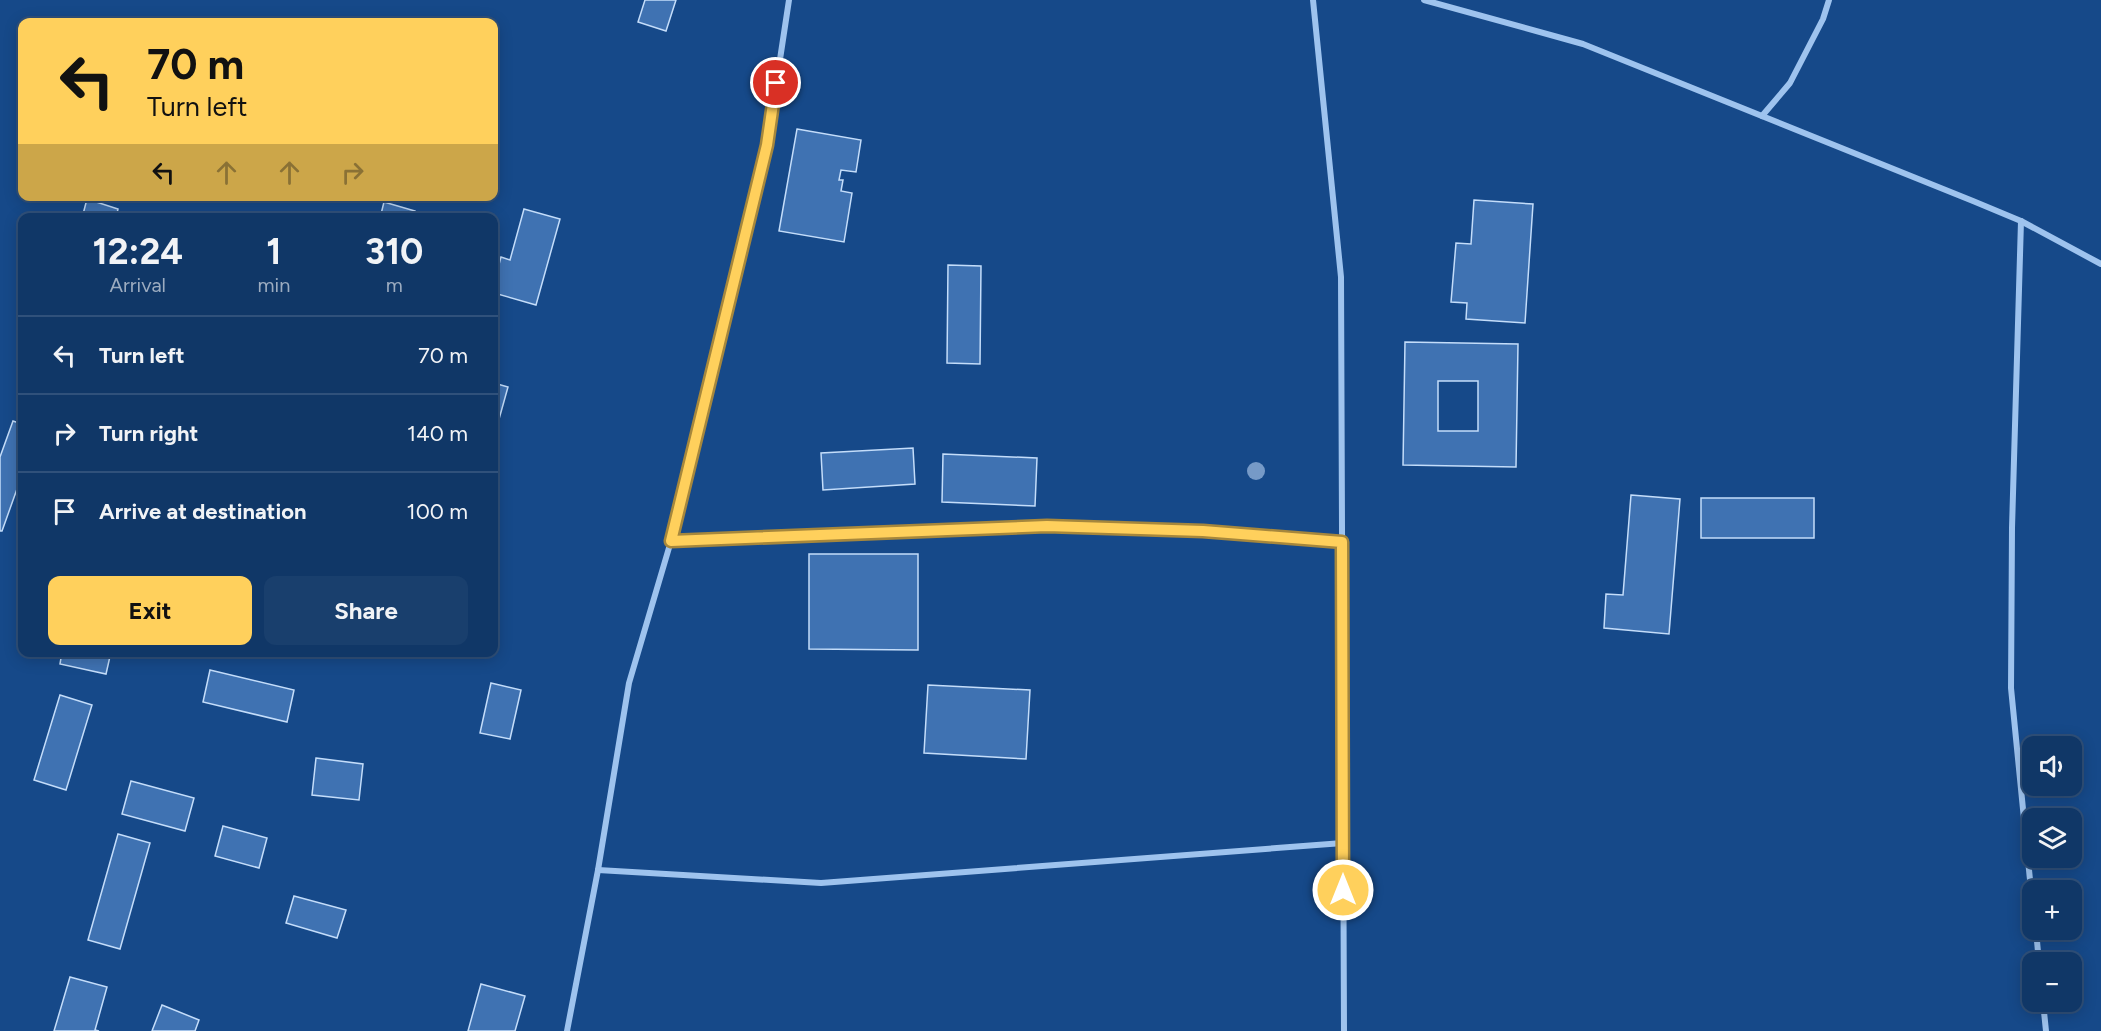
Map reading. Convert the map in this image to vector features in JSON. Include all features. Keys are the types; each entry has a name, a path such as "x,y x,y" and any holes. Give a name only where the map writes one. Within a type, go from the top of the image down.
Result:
{"street":[{"path":"567,1031 598,870 629,683 671,541 767,145 789,0"},
{"path":"1313,0 1341,277 1344,1031"},
{"path":"1424,0 1583,44 2021,221 2101,264"},
{"path":"1762,116 1790,83 1823,19 1829,0"},
{"path":"2021,221 2012,528 2011,688 2030,880"},
{"path":"671,541 1047,526 1203,531 1342,542"},
{"path":"598,870 821,883 1343,843"},
{"path":"2044,1012 2046,1031"}],"building":[{"path":"645,0 676,0 666,31 638,22"},
{"path":"797,129 861,140 856,172 841,170 839,180 843,180 841,191 852,193 844,242 779,231"},
{"path":"1474,200 1533,204 1525,323 1466,319 1467,303 1451,302 1456,243 1471,244"},
{"path":"86,201 118,209 117,213 83,213"},
{"path":"384,202 415,211 414,213 381,213"},
{"path":"524,209 560,219 536,305 498,294 498,268 501,257 510,260"},
{"path":"948,265 981,266 980,364 947,363"},
{"path":"1405,342 1518,344 1516,467 1403,465","holes":["1438,381 1478,381 1478,431 1438,431"]},
{"path":"498,384 508,387 498,423"},
{"path":"13,421 18,423 18,486 2,531 0,531 0,457"},
{"path":"913,448 915,484 823,490 821,453"},
{"path":"943,454 1037,458 1035,506 942,502"},
{"path":"1631,495 1680,499 1669,634 1604,628 1606,594 1623,595"},
{"path":"1701,498 1814,498 1814,538 1701,538"},
{"path":"809,554 918,554 918,650 809,649"},
{"path":"61,657 110,657 106,674 60,664"},
{"path":"210,670 294,690 287,722 203,702"},
{"path":"491,683 521,690 510,739 480,733"},
{"path":"928,685 1030,690 1026,759 924,753"},
{"path":"60,695 92,705 66,790 34,780"},
{"path":"316,758 363,764 359,800 312,795"},
{"path":"131,781 194,798 185,831 122,814"},
{"path":"223,826 267,838 259,868 215,856"},
{"path":"118,834 150,843 120,949 88,940"},
{"path":"294,896 346,910 337,938 286,923"},
{"path":"70,977 107,987 95,1030 99,1031 54,1031"},
{"path":"481,984 525,996 515,1031 468,1031"},
{"path":"162,1005 199,1020 195,1031 152,1031"}],"route":[{"path":"776,83 767,145 671,541 1047,526 1203,531 1342,542 1343,890"}]}
